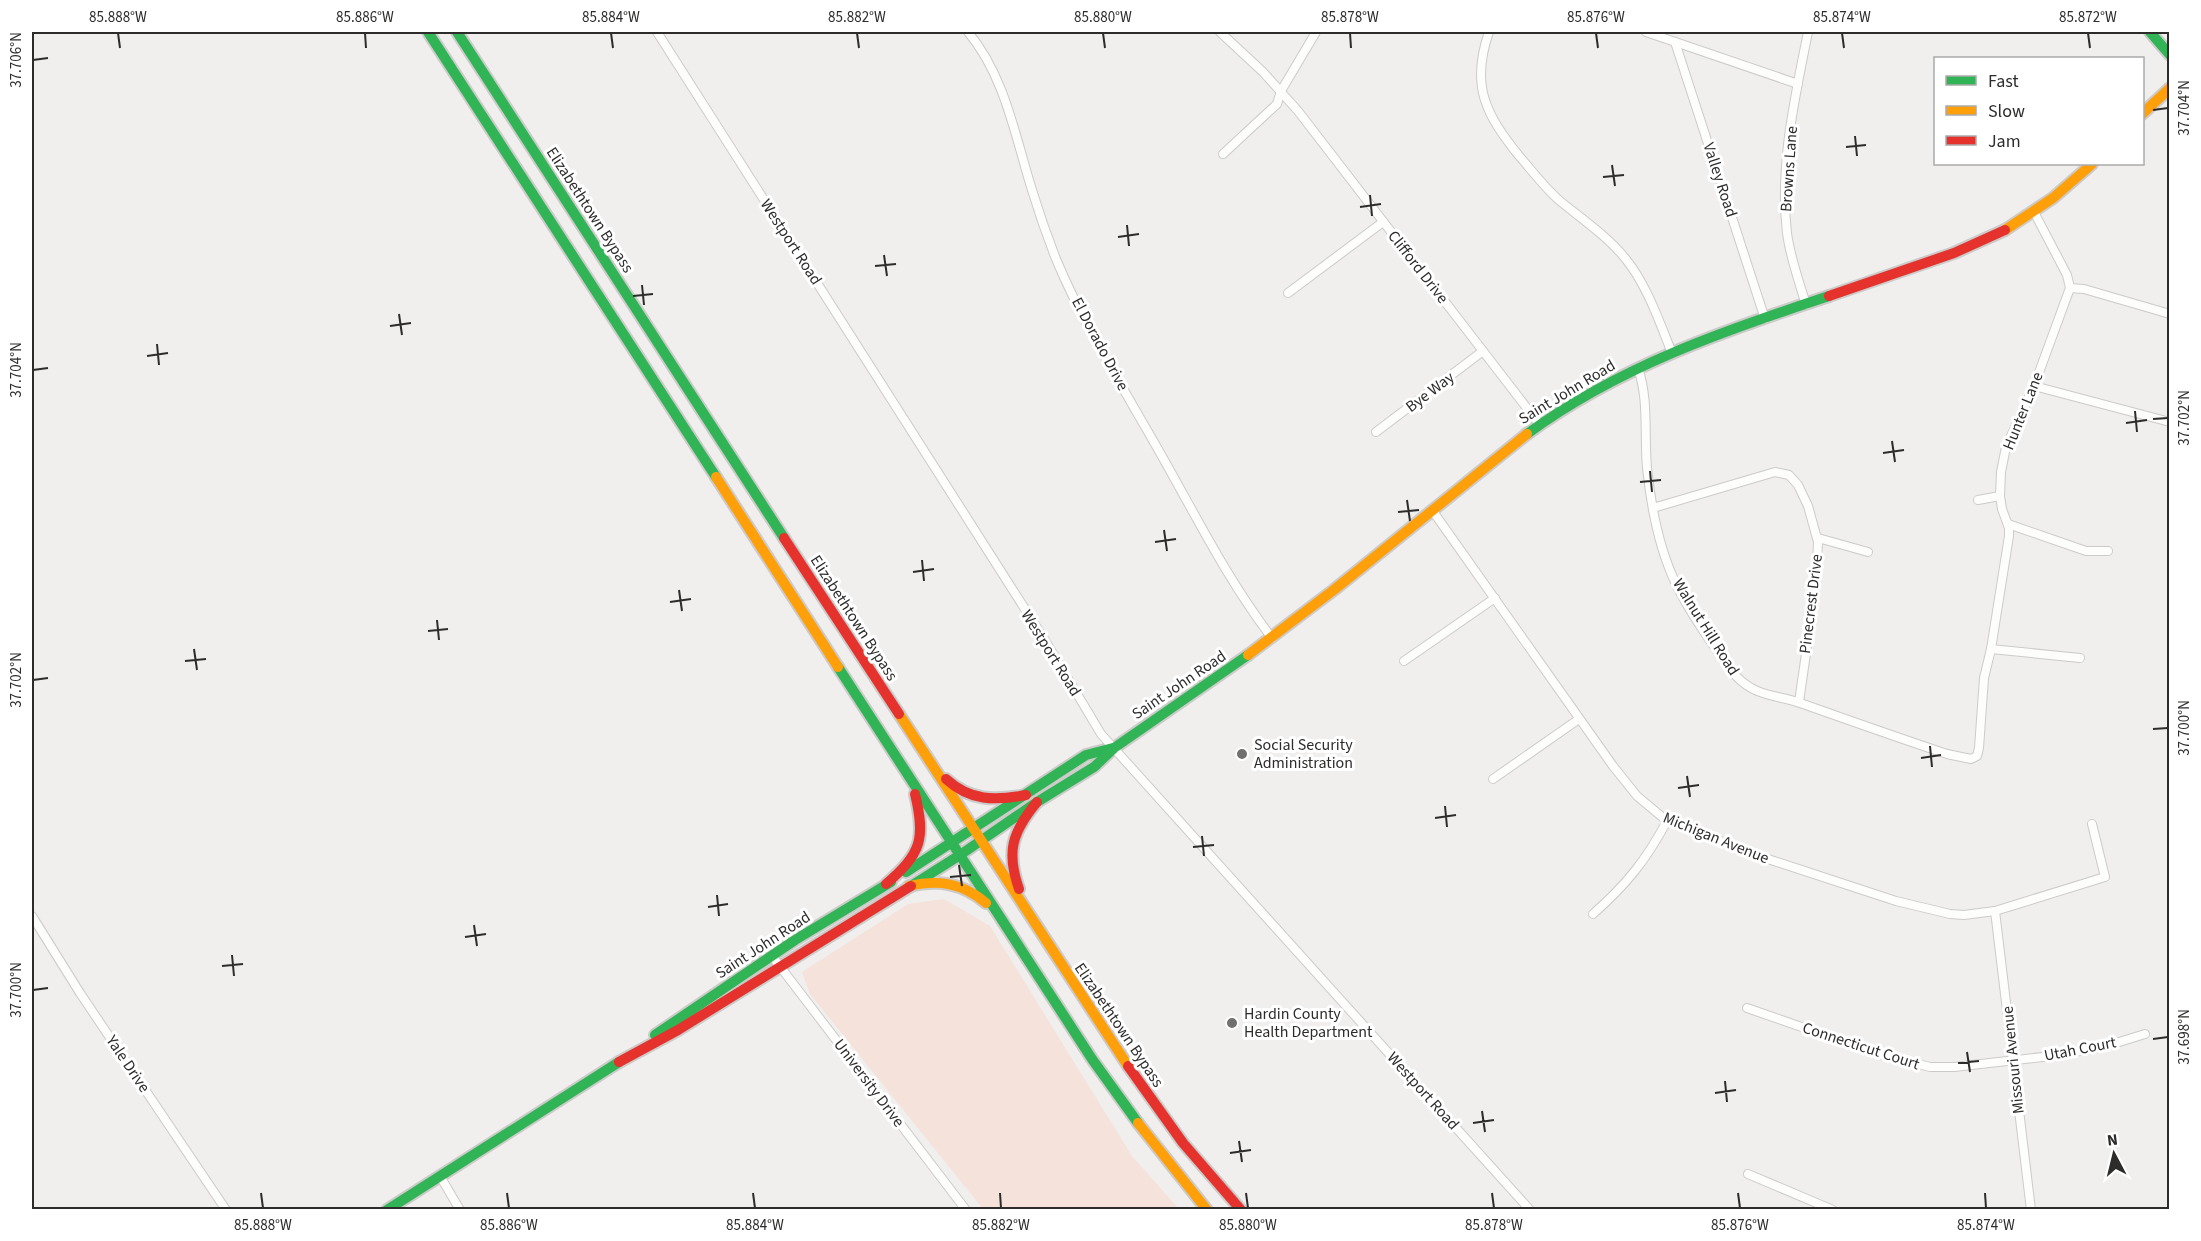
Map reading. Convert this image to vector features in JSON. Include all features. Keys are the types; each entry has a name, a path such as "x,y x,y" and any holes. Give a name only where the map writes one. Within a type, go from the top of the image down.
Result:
{"main road":[{"path":"428,32 1117,1095 1170,1167 1207,1209"},
{"name":"Elizabethtown Bypass","path":"457,32 1155,1107 1206,1171 1241,1209"},
{"path":"2150,32 2169,55"},
{"path":"2144,112 2169,88"},
{"name":"Saint John Road","path":"617,1063 678,1030 960,855 1037,802 1094,767 1114,748 1272,638 1368,564 1540,424 1597,389 1672,352 1979,243 2034,212 2091,165"},
{"name":"Saint John Road","path":"387,1209 617,1063 795,940 952,843 1086,755 1114,748"},
{"path":"928,760 950,783 972,797 998,801 1026,795"},
{"path":"886,884 910,864 921,839 920,812 908,774"},
{"path":"1035,925 1016,883 1011,854 1012,841 1018,828 1024,816 1037,802"},
{"path":"909,886 944,882 969,890 981,897 1014,938"}],"street":[{"name":"Westport Road","path":"657,32 1046,642 1101,734 1530,1209"},
{"name":"El Dorado Drive","path":"968,32 978,44 994,73 1010,115 1048,237 1075,298 1191,508 1255,616 1272,638"},
{"name":"Clifford Drive","path":"1220,32 1281,91 1540,424"},
{"path":"1223,154 1277,104 1281,91 1316,32"},
{"path":"1489,32 1483,48 1480,71 1487,106 1498,129 1558,199 1597,230 1624,256 1649,299 1672,352"},
{"path":"1646,32 1798,84"},
{"name":"Browns Lane","path":"1806,305 1790,251 1785,202 1788,157 1808,32"},
{"name":"Valley Road","path":"1675,42 1765,319"},
{"path":"2034,212 2067,275 2070,288 2084,289 2169,314"},
{"path":"1288,293 1383,222"},
{"name":"Hunter Lane","path":"1971,759 1977,756 1979,748 1984,678 2009,536 2000,496 2001,472 2006,447 2034,386 2070,288"},
{"name":"Bye Way","path":"1376,432 1483,351"},
{"name":"Walnut Hill Road","path":"1638,368 1644,392 1647,467 1653,507 1664,551 1675,583 1729,668 1743,684 1762,694 1799,702 1947,754 1971,759"},
{"path":"2034,386 2169,422"},
{"name":"Pinecrest Drive","path":"1653,507 1698,496 1760,476 1782,472 1789,475 1798,485 1808,506 1818,538 1816,584 1799,702"},
{"path":"1978,500 2000,496"},
{"name":"Michigan Avenue","path":"1432,510 1579,719 1637,796 1667,821 1771,860 1913,906 1936,912 1964,915 1995,911 2105,877 2092,824"},
{"path":"2008,524 2086,551 2108,551"},
{"path":"1818,538 1868,552"},
{"path":"1404,661 1495,598"},
{"path":"1991,648 2080,658"},
{"path":"1493,779 1579,719"},
{"path":"1593,914 1629,880 1667,821"},
{"name":"Missouri Avenue","path":"1995,911 2031,1209"},
{"name":"Yale Drive","path":"32,916 80,993 226,1209"},
{"name":"University Drive","path":"772,956 966,1209"},
{"name":"Connecticut Court","path":"1747,1008 1917,1065 1954,1067 2013,1060"},
{"name":"Utah Court","path":"2013,1060 2089,1050 2145,1034"},
{"path":"1748,1174 1833,1209"},
{"path":"440,1176 460,1209"}],"shaded area":[{"path":"944,899 990,926 1132,1156 1179,1209 983,1209 810,994 802,972 908,904"}],"traffic: fast":[{"path":"428,32 716,477"},
{"path":"457,32 784,538"},
{"path":"2150,32 2170,55"},
{"path":"1527,434 1598,389 1672,353 1829,296"},
{"path":"911,886 1094,767 1114,748 1248,655"},
{"path":"838,667 1092,1059 1138,1123"},
{"path":"906,872 1086,755 1113,748"},
{"path":"655,1035 795,940 891,882"},
{"path":"387,1210 619,1062"}],"traffic: slow":[{"path":"2144,112 2170,88"},
{"path":"2005,230 2053,198 2091,165"},
{"path":"1248,655 1335,589 1527,434"},
{"path":"716,477 838,667"},
{"path":"899,714 1128,1066"},
{"path":"909,886 930,883 950,884 968,891 986,903"},
{"path":"1138,1123 1207,1210"}],"traffic: jam":[{"path":"1829,296 1954,253 2005,230"},
{"path":"784,538 899,714"},
{"path":"946,779 964,792 983,798 1026,795"},
{"path":"886,884 907,864 918,845 920,823 915,794"},
{"path":"1019,889 1013,864 1014,843 1022,823 1037,802"},
{"path":"619,1062 678,1030 911,886"},
{"path":"1128,1066 1183,1143 1241,1210"}],"place":[{"name":"Social Security Administration","path":"1242,754"},
{"name":"Hardin County Health Department","path":"1232,1023"}]}
